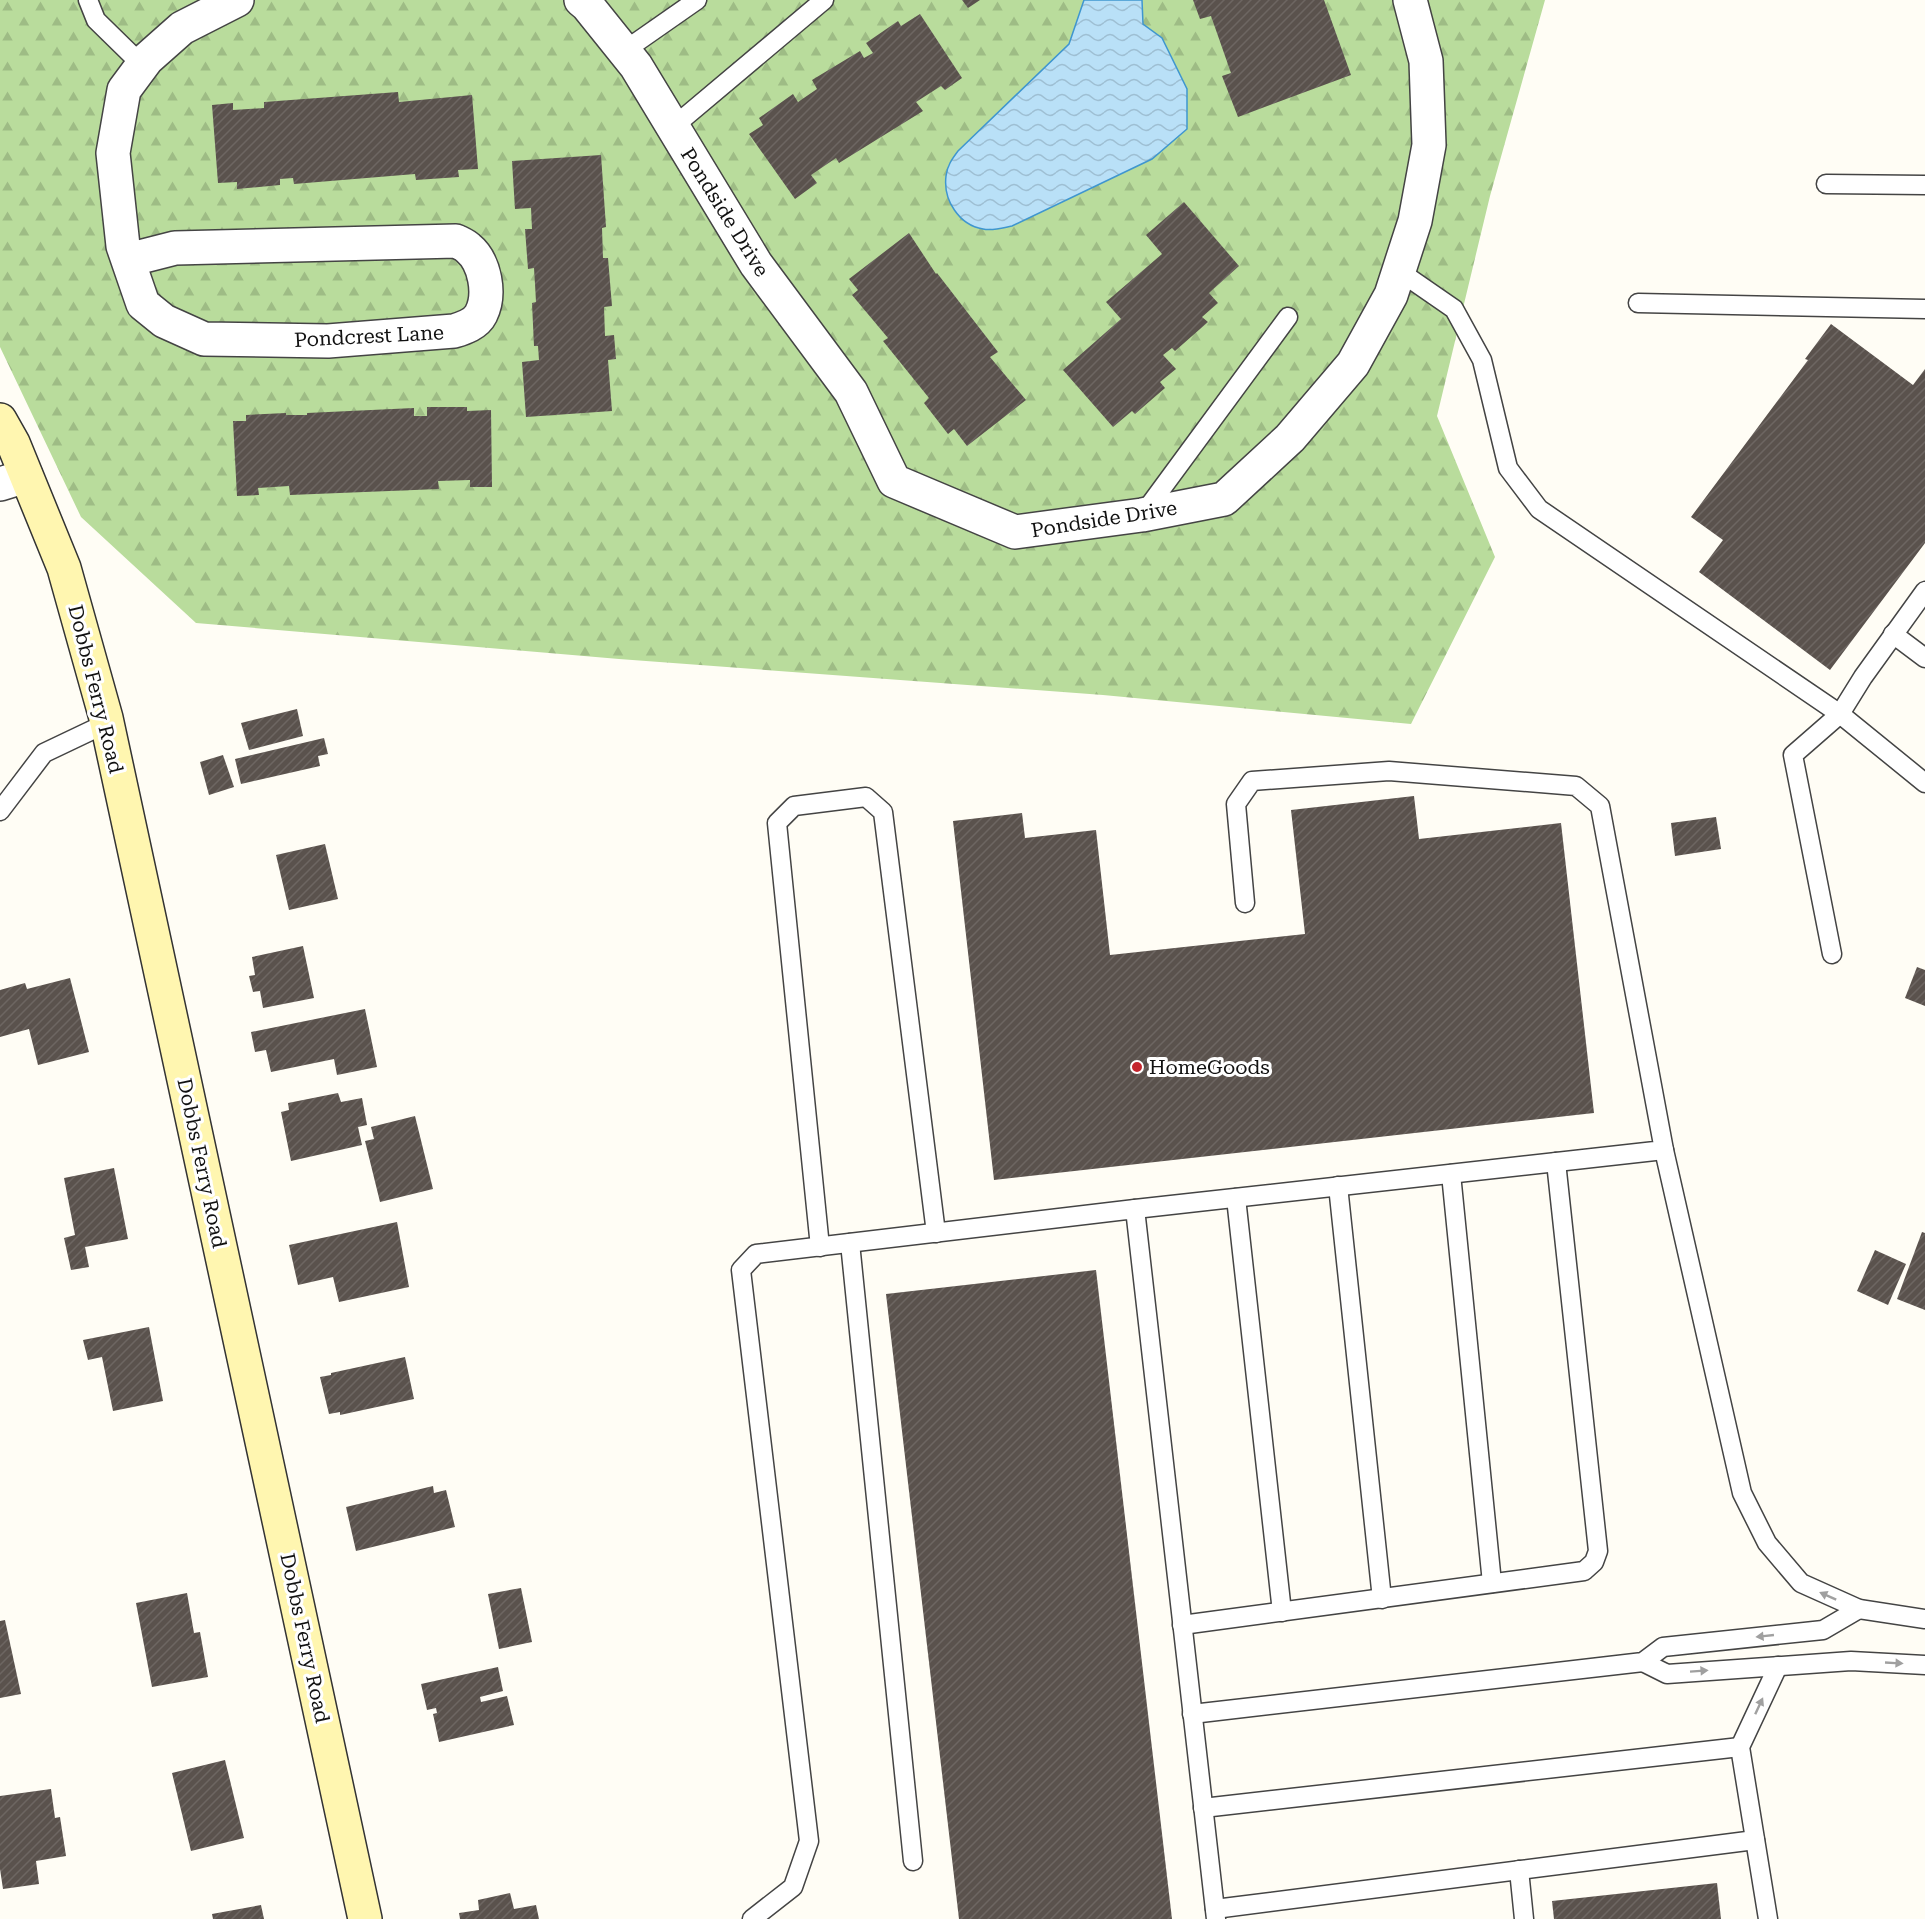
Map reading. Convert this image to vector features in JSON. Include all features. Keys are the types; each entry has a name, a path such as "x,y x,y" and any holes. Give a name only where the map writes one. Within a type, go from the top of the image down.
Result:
{"main road":[{"name":"Dobbs Ferry Road","path":"0,420 13,443 13,480 64,568 107,723 365,1919"}],"street":[{"name":"Pondcrest Lane","path":"128,260 175,248 456,241 468,248 477,258 484,277 485,297 481,314 469,326 454,332 328,341 204,339 164,321 144,304 128,260 123,246 113,153 124,90 147,59 182,28 237,0"},
{"name":"Pondside Drive","path":"581,0 636,66 756,264 851,392 894,481 1015,532 1142,515 1224,499 1290,438 1353,364 1391,295 1415,221 1429,145 1426,61 1410,0"}],"lane":[{"path":"88,0 96,20 142,65"},
{"path":"624,51 697,0"},
{"path":"673,127 824,0"},
{"path":"1826,184 1925,184"},
{"path":"1399,271 1454,309 1482,360 1508,468 1539,509 1840,714 1925,783"},
{"path":"1638,303 1925,309"},
{"path":"1142,515 1288,317"},
{"path":"1832,954 1793,755 1840,714 1863,677 1925,591"},
{"path":"1893,634 1925,658"},
{"path":"0,811 44,753 107,723"},
{"path":"1245,903 1236,804 1252,781 1389,771 1576,786 1600,806 1664,1150 1742,1493 1767,1543 1801,1584 1859,1610 1925,1619"},
{"path":"820,1247 777,823 794,807 866,797 884,812 936,1233"},
{"path":"752,1919 793,1887 809,1841 741,1270 756,1254 1664,1150"},
{"path":"1182,1625 1584,1571 1594,1562 1598,1551 1556,1162"},
{"path":"1451,1174 1492,1583"},
{"path":"1338,1186 1382,1599"},
{"path":"1236,1198 1282,1612"},
{"path":"1135,1209 1216,1914 1519,1870 1755,1840"},
{"path":"850,1243 913,1861"},
{"path":"1192,1714 1643,1662 1664,1647 1823,1630 1859,1610"},
{"path":"1643,1662 1667,1674 1851,1661 1925,1665"},
{"path":"1768,1919 1740,1747 1778,1666"},
{"path":"1203,1808 1740,1747"},
{"path":"1519,1870 1524,1919"}],"green space":[{"path":"0,0 1545,0 1490,196 1437,416 1495,557 1411,724 1103,695 619,659 196,623 81,517 0,347"}],"water":[{"path":"1084,0 1142,0 1143,24 1162,38 1187,89 1187,129 1152,159 1012,226 990,230 974,227 954,210 947,194 947,172 950,163 958,151 1069,44"}],"building":[{"path":"962,0 980,0 968,8"},
{"path":"1193,0 1324,0 1351,75 1238,117 1222,76 1231,73 1211,16 1200,19"},
{"path":"920,14 962,78 945,90 941,86 916,102 923,111 839,163 836,158 811,175 817,183 795,199 749,134 763,125 759,118 793,94 798,102 817,89 812,80 860,51 864,58 873,53 866,43 898,21 901,26"},
{"path":"398,92 399,102 472,95 478,169 458,170 459,177 416,180 415,174 294,184 293,178 280,179 280,185 237,189 237,182 218,183 212,105 233,103 233,110 264,108 264,102"},
{"path":"601,155 606,227 602,228 603,258 608,258 612,306 604,307 605,336 614,335 616,359 608,360 612,411 526,417 522,362 539,360 538,346 534,346 532,303 536,302 534,268 528,269 525,229 532,229 531,208 515,209 512,161"},
{"path":"1184,202 1239,266 1209,293 1218,303 1202,317 1208,322 1175,351 1172,348 1163,355 1176,369 1160,382 1165,388 1135,414 1132,411 1113,427 1063,370 1121,319 1106,302 1162,254 1146,235"},
{"path":"909,233 936,274 998,352 990,357 1026,400 967,446 954,429 948,434 924,403 929,398 883,341 888,338 852,295 858,290 849,279"},
{"path":"1831,324 1913,385 1925,369 1925,543 1830,670 1699,572 1723,540 1691,517 1808,360 1805,359"},
{"path":"427,407 467,407 467,411 491,410 492,487 470,487 470,480 438,481 439,489 290,495 289,486 258,488 259,495 237,496 233,421 246,421 246,415 286,413 286,415 307,415 307,413 414,408 414,416 427,416"},
{"path":"297,709 303,736 249,750 241,723"},
{"path":"324,738 328,754 318,756 320,766 241,784 235,759"},
{"path":"223,755 234,787 209,795 200,762"},
{"path":"1414,796 1419,839 1561,823 1594,1113 994,1180 953,821 1022,813 1025,838 1096,830 1110,955 1305,934 1291,810"},
{"path":"1716,817 1721,849 1675,856 1671,823"},
{"path":"325,844 338,899 289,910 276,855"},
{"path":"303,946 314,998 263,1008 260,991 253,992 249,976 255,975 252,957"},
{"path":"1917,967 1925,970 1925,1006 1905,998"},
{"path":"70,978 89,1052 38,1065 29,1029 0,1037 0,990 25,983 27,989"},
{"path":"365,1009 377,1067 337,1075 334,1059 271,1072 266,1050 255,1052 251,1032"},
{"path":"338,1093 341,1102 362,1098 367,1125 358,1127 362,1145 291,1161 281,1112 289,1110 288,1103"},
{"path":"415,1116 433,1189 380,1202 365,1141 374,1139 371,1127"},
{"path":"114,1168 128,1239 85,1247 89,1267 71,1270 64,1238 75,1235 64,1178"},
{"path":"397,1222 409,1287 339,1302 333,1277 298,1285 289,1245"},
{"path":"1922,1232 1925,1233 1925,1310 1897,1299"},
{"path":"1875,1250 1906,1264 1888,1305 1857,1291"},
{"path":"1096,1270 1172,1919 959,1919 886,1294"},
{"path":"149,1327 163,1401 113,1411 102,1357 88,1360 83,1340"},
{"path":"405,1357 414,1399 340,1415 340,1412 329,1414 320,1377"},
{"path":"433,1486 434,1493 446,1490 455,1527 356,1551 346,1507"},
{"path":"521,1588 532,1642 499,1649 488,1594"},
{"path":"187,1593 194,1633 200,1632 208,1677 152,1687 136,1603"},
{"path":"5,1620 21,1694 0,1698 0,1621"},
{"path":"498,1667 503,1691 480,1697 481,1702 507,1696 514,1725 439,1742 433,1714 437,1713 436,1708 427,1710 421,1684"},
{"path":"225,1760 244,1838 191,1851 172,1773"},
{"path":"51,1789 55,1818 60,1817 66,1856 36,1861 39,1884 3,1889 0,1869 0,1796"},
{"path":"1717,1883 1721,1919 1554,1919 1552,1901"},
{"path":"510,1893 514,1909 536,1905 539,1919 460,1919 459,1913 479,1910 478,1900"},
{"path":"261,1905 264,1919 213,1919 212,1914"}],"place":[{"name":"HomeGoods","path":"1137,1067"}]}
